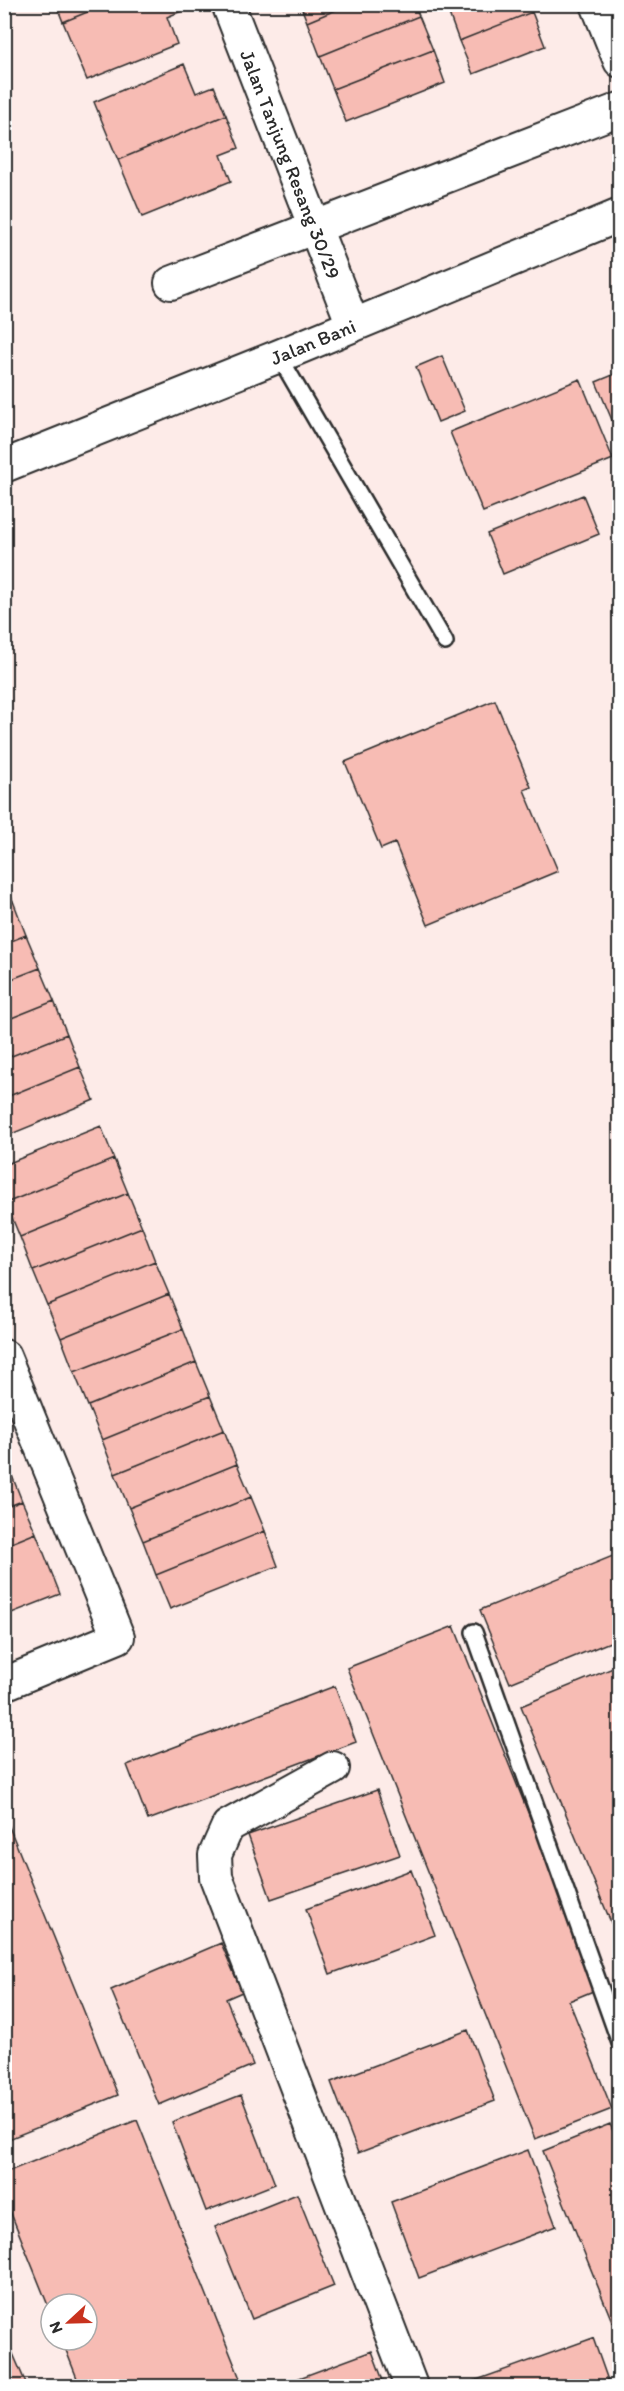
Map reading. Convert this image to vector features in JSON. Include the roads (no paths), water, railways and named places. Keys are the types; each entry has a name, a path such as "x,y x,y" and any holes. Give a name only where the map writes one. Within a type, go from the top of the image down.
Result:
{"street":[{"name":"Jalan Tanjung Resang 30/29","path":"228,4 353,325"},
{"path":"597,4 620,61"},
{"path":"171,284 620,109"},
{"name":"Jalan Bani","path":"4,466 279,356 620,215"},
{"path":"4,1356 118,1637 4,1684"},
{"path":"333,1768 228,1826 215,1855 216,1877 411,2386"}],"lane":[{"path":"279,356 445,642"},
{"path":"474,1632 620,2043"}]}
